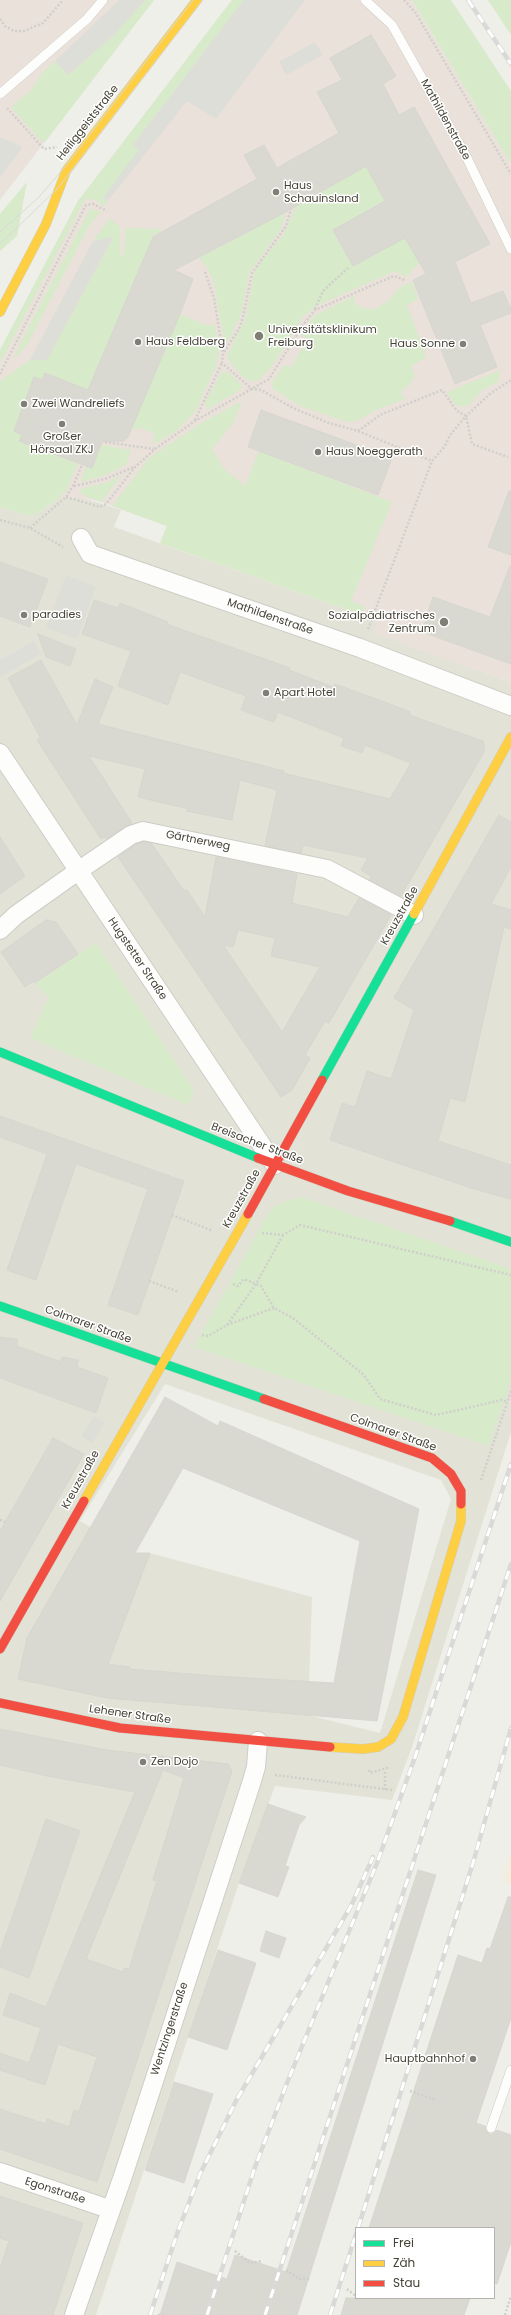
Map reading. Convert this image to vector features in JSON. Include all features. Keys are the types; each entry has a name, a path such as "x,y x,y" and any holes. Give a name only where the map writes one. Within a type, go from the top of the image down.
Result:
{"street":[{"name":"Heiliggeiststraße","path":"0,312 8,294 46,224 66,171 197,0"},
{"name":"Heiliggeiststraße","path":"0,304 8,294"},
{"path":"81,538 90,554"},
{"name":"Mathildenstraße","path":"90,554 360,648 511,706"},
{"name":"Kreuzstraße","path":"0,1649 178,1334 234,1239 414,915 511,736"},
{"name":"Hugstetter Straße","path":"0,753 78,872 253,1129 275,1165"},
{"name":"Gärtnerweg","path":"0,930 16,915 132,834 143,831 328,869 414,915"},
{"name":"Breisacher Straße","path":"0,1052 275,1165 348,1191 453,1222 511,1242"},
{"name":"Colmarer Straße","path":"0,1306 161,1364 432,1458 451,1474 461,1491"},
{"path":"258,1741 363,1749 378,1746 391,1739 403,1717 461,1521 461,1491"},
{"name":"Lehener Straße","path":"0,1703 120,1728 258,1741"},
{"name":"Wentzingerstraße","path":"74,2315 109,2209 122,2176 256,1766 258,1741"},
{"name":"Egonstraße","path":"0,2172 109,2209"}],"lane":[{"path":"0,94 87,19 103,0"},
{"name":"Mathildenstraße","path":"366,0 392,25 467,158 511,250"},
{"path":"491,2128 511,2070"}],"path":[{"path":"0,19 5,26 14,31 24,31 43,23 63,0"},
{"path":"404,0 415,12 511,174"},
{"path":"5,106 44,149"},
{"path":"0,374 86,205 93,204 107,211"},
{"path":"223,353 239,329 249,295 252,273 286,226 291,209"},
{"path":"66,497 100,507 106,504 135,467 155,449 195,421 268,379 303,325 315,310 323,291 348,268"},
{"path":"195,421 222,363 223,353 214,298 205,272"},
{"path":"315,310 394,276 405,280"},
{"path":"222,363 252,389 261,390 293,408 358,431 432,461"},
{"path":"360,648 432,461 466,416 491,393 511,380"},
{"path":"358,431 380,415 442,390 457,411 466,416 472,444 508,457"},
{"path":"105,442 155,449"},
{"path":"30,528 66,497 73,486 82,465"},
{"path":"73,486 105,479 135,467"},
{"path":"0,520 30,528 63,547 90,554"},
{"path":"172,1215 234,1239"},
{"path":"242,1224 258,1232 283,1235"},
{"path":"227,1326 256,1284 283,1235 300,1225 511,1275"},
{"path":"214,1273 238,1286 244,1279 256,1284 265,1291 274,1308 293,1318 364,1375 380,1399 436,1416 502,1400 508,1402"},
{"path":"150,1281 198,1300"},
{"path":"178,1334 208,1336 227,1326 274,1308"},
{"path":"461,1491 481,1480 511,1390"},
{"path":"0,1520 5,1522"},
{"path":"256,1766 280,1777 392,1790"},
{"path":"370,1773 385,1770 385,1790"},
{"path":"410,2091 436,2100"},
{"path":"234,2251 250,2263 262,2261"},
{"path":"286,2270 299,2279 310,2279"},
{"path":"347,2289 355,2295"},
{"path":"505,2315 511,2296"},
{"path":"158,2315 164,2315"}],"shaded area":[{"path":"0,0 154,0 0,200"},
{"path":"119,0 145,0 116,33 68,75 55,61"},
{"name":"Universitätsklinikum Freiburg","path":"232,0 412,0 511,164 511,682 373,633 378,621 160,543 167,526 101,502 80,497 59,498 43,511 29,516 0,507 0,350 78,201"},
{"path":"244,0 305,0 216,119 187,101 108,201 103,198 139,149 133,145"},
{"path":"315,42 323,55 286,75 279,62"},
{"path":"0,137 23,147 0,177"},
{"path":"113,237 47,360 30,360 93,241"},
{"path":"80,497 121,510 114,527 378,621 374,633 511,682 511,1432 412,1747 392,1800 275,1786 239,1883 96,2315 0,2315 0,507 29,516 43,511 59,498","holes":["165,1384 441,1480 451,1499 380,1733 308,1715 312,1597 150,1553 135,1553 80,1521"]},
{"path":"66,575 96,587 77,639 46,628"},
{"path":"34,641 41,654 0,677 0,660"},
{"path":"94,1416 105,1422 92,1443 81,1436"},
{"path":"511,1853 511,1884 502,1880"}],"green space":[{"path":"145,0 154,0 45,142 41,141 11,107 32,89 42,73 55,61 69,75 116,33"},
{"path":"232,0 244,0 133,145 140,149 103,198 108,201 104,206 96,200 85,199 0,363 0,350 78,201"},
{"path":"412,0 451,0 511,91 511,164"},
{"path":"488,0 511,0 511,35"},
{"path":"376,160 378,188 395,218 333,230 353,266 383,250 400,227 419,263 406,277 395,271 316,306 303,317 274,363 262,377 257,381 250,381 243,377 229,361 227,356 246,317 254,274 258,265 284,234 296,206"},
{"path":"27,182 17,236 0,251 0,214"},
{"path":"90,209 101,211 89,226 27,345 16,357 14,356"},
{"path":"284,213 285,219 282,227 249,273 242,312 230,339 225,344 214,284 208,268 199,258"},
{"path":"110,218 120,227 120,255 124,255 126,228 159,229 163,234 163,242 155,232 96,371 104,396 45,373 42,380 34,377 14,431 22,435 20,441 78,464 67,489 59,498 37,514 29,516 0,507 0,381 30,360 47,360 113,238 93,241"},
{"path":"412,282 418,299 407,305 426,357 411,367 415,375 410,384 401,391 402,397 406,399 376,410 357,421 347,422 300,406 272,388 273,381 284,365 291,367 308,339 301,335 315,315 354,296 355,303 362,308 375,309 388,301 399,288"},
{"path":"180,314 206,325 215,325 219,353 216,366 195,412 176,431 152,445 155,434 140,428 132,430 131,423"},
{"path":"500,370 498,382 482,390 469,405 458,407 449,396 448,392"},
{"path":"222,372 231,374 242,386 241,389 207,410 205,402"},
{"path":"242,401 233,423 212,449 224,469 245,486 259,451 392,502 351,601 365,607 362,615 160,543 167,526 112,506 149,458 201,423"},
{"path":"101,445 131,450 126,465 106,475 81,482 86,466 92,469"},
{"path":"122,475 101,502 81,494 80,489 108,482"},
{"path":"96,943 194,1090 188,1105 30,1038 49,997 35,984"},
{"path":"301,1197 511,1269 511,1379 489,1446 194,1347 269,1212 278,1204"}],"building":[{"path":"371,35 396,76 383,84 399,115 414,107 490,244 455,262 471,303 503,291 511,309 511,313 480,325 497,367 455,384 413,280 426,274 405,238 353,266 333,230 385,201 366,166 284,213 174,270 193,279 180,314 128,437 124,441 102,442 92,468 19,441 22,435 14,431 34,377 42,380 45,373 88,390 153,237 257,179 244,155 264,145 277,168 339,133 317,92 342,80 330,58"},
{"name":"Haus Noeggerath","path":"261,410 392,458 378,495 248,447"},
{"path":"509,491 511,491 511,555 488,547"},
{"path":"0,562 48,579 30,627 0,616"},
{"path":"510,566 511,664 422,632 433,597 490,617"},
{"path":"94,600 118,608 120,603 168,622 167,624 290,668 289,670 333,687 335,684 390,704 410,712 409,715 483,741 485,750 401,896 369,880 371,876 361,870 368,858 303,845 301,853 265,846 277,790 240,780 232,820 186,811 189,809 138,797 145,769 89,756 132,823 106,839 104,837 101,839 37,740 40,737 8,678 41,660 77,725 95,679 113,687 98,724 284,771 283,773 390,799 411,763 365,745 362,753 341,746 344,738 278,712 274,722 241,710 246,696 180,672 168,705 118,686 131,651 82,634"},
{"path":"38,634 76,649 70,666 46,657"},
{"path":"499,815 511,822 511,867 491,904 511,910 511,929 504,927 465,1102 450,1098 438,1141 511,1165 511,1199 474,1189 330,1140 342,1103 355,1107 367,1071 391,1079 414,1010 394,998"},
{"path":"0,837 25,876 0,894"},
{"path":"144,842 152,844 184,891 187,890 205,917 216,857 297,874 292,903 348,917 359,898 391,915 329,1023 325,1021 305,1055 310,1058 292,1090 281,1097 118,857 136,844","holes":["238,930 275,938 271,956 320,967 282,1032 223,945 233,947"]},
{"path":"46,920 56,922 78,954 34,983 33,981 25,987 1,952"},
{"path":"0,1116 184,1181 138,1315 108,1305 148,1189 76,1164 36,1280 7,1270 47,1154 0,1137"},
{"path":"0,1337 17,1339 17,1346 61,1362 62,1357 78,1360 77,1367 108,1378 96,1413 0,1378"},
{"path":"165,1397 218,1426 220,1421 419,1509 377,1721 107,1698 18,1679 27,1638","holes":["183,1468 360,1541 334,1683 130,1669 130,1667 108,1664 150,1553 135,1553"]},
{"path":"53,1438 84,1454 0,1601 0,1531"},
{"path":"0,1729 107,1750 228,1764 232,1771 97,2182 0,2149 0,2109 46,2124 47,2119 69,2127 74,2110 79,2112 97,2057 58,2044 45,2085 0,2070 0,2053 29,2063 41,2028 3,2015 10,1993 46,2007 135,1792 47,1776 0,1765","holes":["163,1770 184,1778 153,1880 157,1881 129,1969 124,1968 123,1972 86,1959"]},
{"path":"268,1804 306,1817 299,1825 285,1866 289,1867 278,1897 239,1883"},
{"path":"46,1819 80,1831 29,1978 0,1967 0,1952"},
{"path":"418,1870 436,1875 297,2315 160,2315 177,2262 227,2279 235,2255 286,2272"},
{"name":"Hauptbahnhof","path":"508,1897 511,1897 511,2018 476,2123 485,2126 489,2134 493,2134 497,2130 511,2135 511,2242 497,2284 495,2283 495,2227 369,2227 458,1955 482,1963 487,1948 490,1949"},
{"path":"266,1931 286,1938 279,1958 260,1951"},
{"path":"218,1950 256,1963 227,2050 188,2037"},
{"path":"174,2082 213,2094 184,2183 145,2170"},
{"path":"0,2196 83,2223 53,2315 0,2315 0,2268 9,2241 0,2238"},
{"path":"346,2298 470,2299 464,2315 341,2315"}],"tram line":[{"path":"0,232 39,197 68,163 193,0"},
{"path":"0,244 58,188 203,0"}],"railway":[{"path":"468,0 511,64"},
{"path":"207,2315 255,2167 287,2083 377,1863 415,1757 511,1464"},
{"path":"265,2315 511,1564"},
{"path":"358,2227 473,1863 511,1728"},
{"path":"150,2315 178,2231 200,2174 237,2099 351,1906 373,1857"},
{"path":"330,2315 355,2237"}],"traffic: fast":[{"path":"322,1080 414,914"},
{"path":"0,1052 258,1158"},
{"path":"450,1221 511,1242"},
{"path":"0,1306 264,1399"}],"traffic: slow":[{"path":"0,312 46,224 66,171 197,0"},
{"path":"414,914 511,737"},
{"path":"84,1501 248,1214"},
{"path":"330,1747 363,1749 378,1747 391,1739 403,1717 461,1521 461,1504"}],"traffic: jam":[{"path":"248,1214 322,1080"},
{"path":"258,1158 348,1191 450,1221"},
{"path":"264,1399 432,1458 451,1474 461,1491 461,1504"},
{"path":"0,1649 84,1501"},
{"path":"0,1703 120,1728 330,1747"}],"place":[{"name":"Haus Schauinsland","path":"276,192"},
{"name":"Universitätsklinikum Freiburg","path":"259,336"},
{"name":"Haus Feldberg","path":"138,342"},
{"name":"Haus Sonne","path":"463,344"},
{"name":"Zwei Wandreliefs","path":"24,404"},
{"name":"Großer Hörsaal ZKJ","path":"62,424"},
{"name":"Haus Noeggerath","path":"318,452"},
{"name":"paradies","path":"24,615"},
{"name":"Sozialpädiatrisches Zentrum","path":"444,622"},
{"name":"Apart Hotel","path":"266,693"},
{"name":"Zen Dojo","path":"143,1762"},
{"name":"Hauptbahnhof","path":"473,2059"}]}
